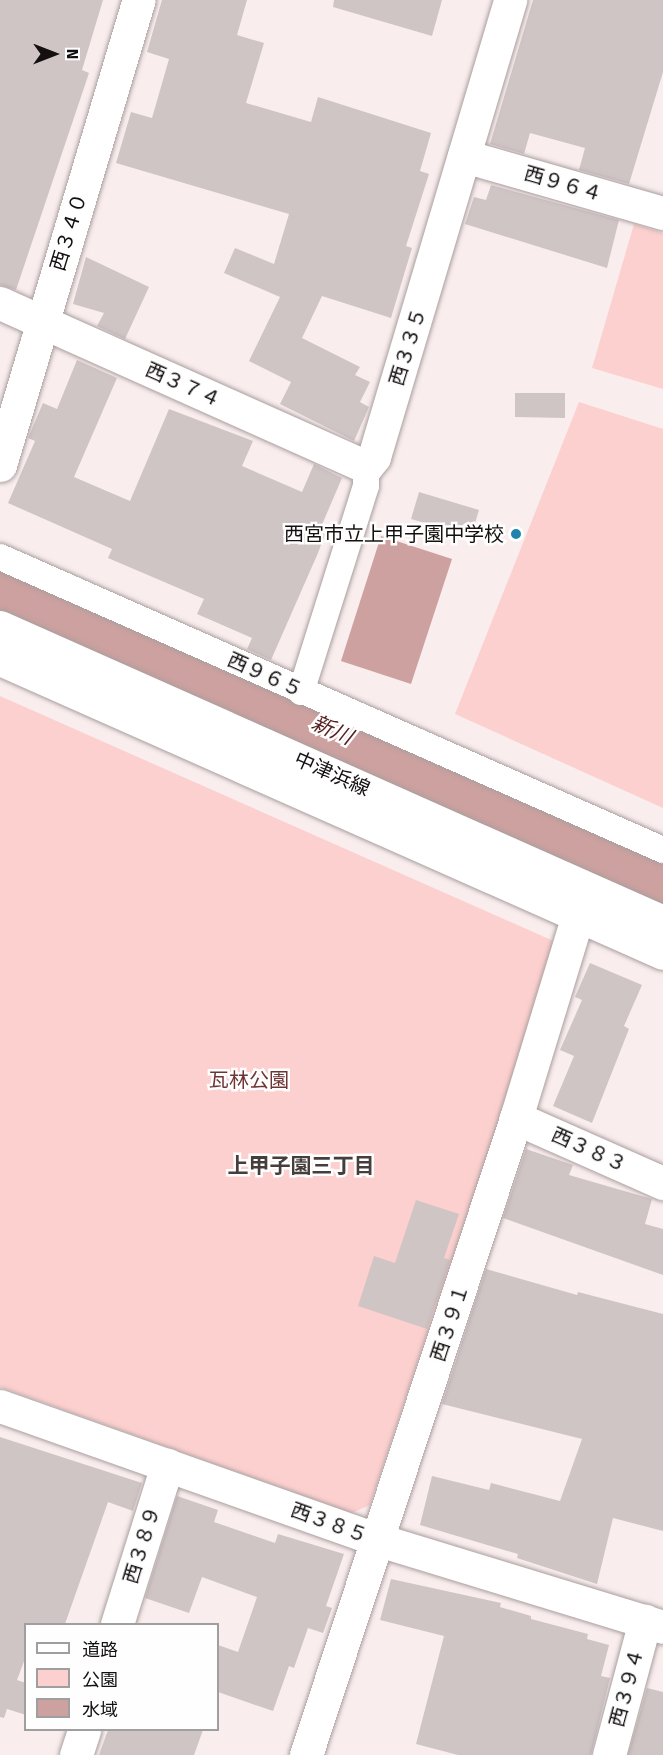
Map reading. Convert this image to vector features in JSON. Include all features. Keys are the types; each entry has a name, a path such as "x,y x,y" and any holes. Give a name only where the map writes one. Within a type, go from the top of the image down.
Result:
{"street":[{"name":"西３４０","path":"0,465 139,0"},
{"name":"西３３５","path":"302,692 366,486 366,467 374,457 510,0"},
{"name":"西９６４","path":"464,156 663,213"},
{"name":"西３７４","path":"0,303 366,467"},
{"name":"西９６５","path":"0,557 663,850"},
{"name":"中津浜線","path":"0,627 583,902 663,953"},
{"name":"中津浜線","path":"0,658 583,902 663,922"},
{"name":"西３９１","path":"306,1755 379,1540 516,1118 583,902"},
{"name":"西３８３","path":"516,1118 663,1183"},
{"name":"西３８５","path":"0,1406 379,1540 654,1624"},
{"name":"西３８９","path":"117,1623 167,1465"},
{"name":"西３９４","path":"609,1755 654,1624"},
{"path":"76,1755 84,1731"}],"green space":[{"path":"634,224 663,233 663,389 592,368"},
{"path":"579,402 663,429 663,808 455,714"},
{"name":"瓦林公園","path":"0,696 558,943 370,1505 352,1513 0,1387"}],"water":[{"path":"381,536 452,559 411,684 341,661"}],"building":[{"path":"0,0 103,0 82,70 89,73 16,290 0,285"},
{"path":"162,0 247,0 237,35 264,43 246,103 311,122 318,97 431,133 420,171 429,174 406,246 412,248 391,318 322,296 302,338 360,367 355,375 370,382 360,402 369,407 354,441 280,404 291,382 249,361 280,297 224,273 235,248 274,264 289,214 116,163 131,112 152,118 169,59 147,52"},
{"path":"334,0 442,0 432,36 333,7"},
{"path":"533,0 663,0 663,72 629,184 579,170 585,148 530,133 524,154 490,144"},
{"path":"491,185 619,220 607,268 465,224 474,197 486,200"},
{"path":"86,257 149,287 125,339 97,326 104,313 73,304"},
{"path":"77,360 117,378 74,477 130,501 169,409 253,441 242,466 302,492 314,464 342,478 321,527 327,529 318,553 271,660 247,649 252,638 197,614 204,599 108,558 112,549 8,503 35,441 28,438 43,403 57,409"},
{"path":"515,393 565,393 565,418 515,417"},
{"path":"419,492 479,510 471,536 411,519"},
{"path":"590,963 642,985 624,1026 629,1029 592,1123 553,1106 574,1056 560,1050 582,1000 575,997"},
{"path":"526,1149 573,1165 569,1175 652,1199 645,1224 663,1229 663,1275 503,1218"},
{"path":"416,1200 459,1214 444,1258 450,1260 427,1329 358,1306 374,1256 395,1263"},
{"path":"486,1269 577,1295 578,1292 663,1314 663,1531 613,1518 597,1584 517,1558 518,1554 420,1525 432,1476 489,1490 491,1483 560,1501 582,1439 442,1404"},
{"path":"0,1437 142,1483 133,1511 108,1502 65,1623 24,1623 24,1661 17,1680 24,1682 24,1714 7,1709 4,1718 0,1717"},
{"path":"177,1496 218,1510 214,1522 275,1543 278,1534 344,1554 326,1606 332,1608 323,1633 308,1628 294,1668 289,1666 273,1711 219,1692 219,1645 238,1652 257,1597 202,1577 189,1613 145,1598"},
{"path":"391,1579 501,1603 500,1607 531,1616 531,1619 588,1634 587,1639 609,1645 601,1676 610,1678 591,1755 458,1755 416,1744 444,1636 380,1620"},
{"path":"647,1688 663,1692 663,1755 628,1755"},
{"path":"108,1731 203,1731 194,1755 99,1755"}],"waterway":[{"name":"新川","path":"0,584 663,876"}],"place":[{"name":"西宮市立上甲子園中学校","path":"516,534"}],"district":[{"name":"上甲子園三丁目","path":"301,1166"}]}
